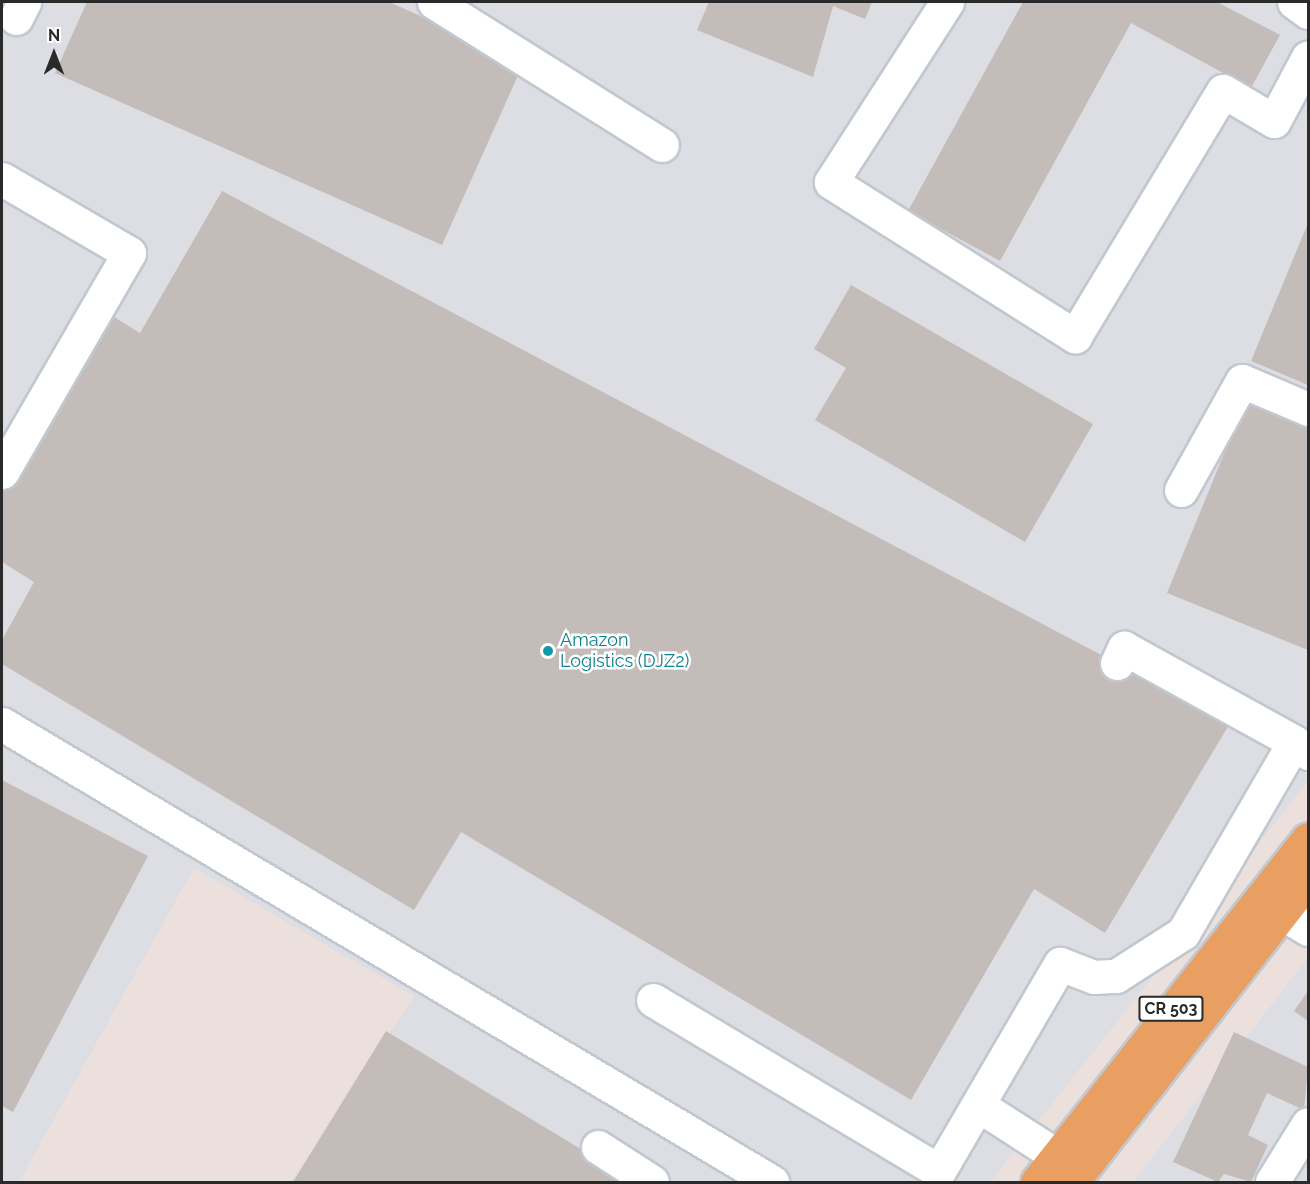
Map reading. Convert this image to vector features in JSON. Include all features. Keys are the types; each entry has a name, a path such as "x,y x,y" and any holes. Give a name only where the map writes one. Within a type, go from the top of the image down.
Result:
{"main road":[{"name":"CR 503","path":"1076,1174 1308,839"},
{"name":"CR 503","path":"1037,1182 1076,1174 1308,879"}],"street":[{"path":"434,2 663,145"},
{"path":"947,2 831,182 1075,336 1223,91 1274,121 1308,57"},
{"path":"1294,2 1308,12"},
{"path":"2,179 129,253 2,472"},
{"path":"1181,490 1242,381 1308,409"},
{"path":"653,1000 939,1171 1060,964 1094,977 1116,976 1183,933 1296,751 1124,648 1117,663"},
{"path":"2,724 772,1182"},
{"path":"1280,912 1308,929"},
{"path":"978,1105 1076,1174"},
{"path":"1272,1182 1308,1124"},
{"path":"598,1147 652,1182"}],"shaded area":[{"path":"2,2 1308,2 1308,781 990,1182 291,1182 414,996 194,868 19,1182 2,1182"},
{"path":"1308,958 1308,1182 1133,1182"}],"building":[{"path":"87,2 389,2 524,62 442,245 55,73"},
{"path":"709,2 872,2 865,19 833,6 813,77 697,30"},
{"path":"1023,2 1217,2 1280,35 1251,88 1131,23 1000,261 908,211"},
{"name":"Amazon Logistics (DJZ2)","path":"222,191 1230,723 1105,933 1034,889 911,1100 461,832 414,910 2,664 2,640 34,582 2,562 2,488 106,312 140,333"},
{"path":"1308,223 1308,385 1251,361"},
{"path":"851,285 1093,424 1025,542 815,420 846,368 814,349"},
{"path":"1246,400 1308,426 1308,650 1167,593"},
{"path":"2,780 148,856 13,1112 2,1106"},
{"path":"1308,991 1308,1021 1294,1011"},
{"path":"386,1031 635,1182 293,1182"},
{"path":"1234,1032 1308,1067 1304,1110 1267,1093 1248,1135 1268,1145 1251,1182 1224,1174 1218,1182 1173,1162"}],"place":[{"name":"Amazon Logistics (DJZ2)","path":"548,651"}]}
